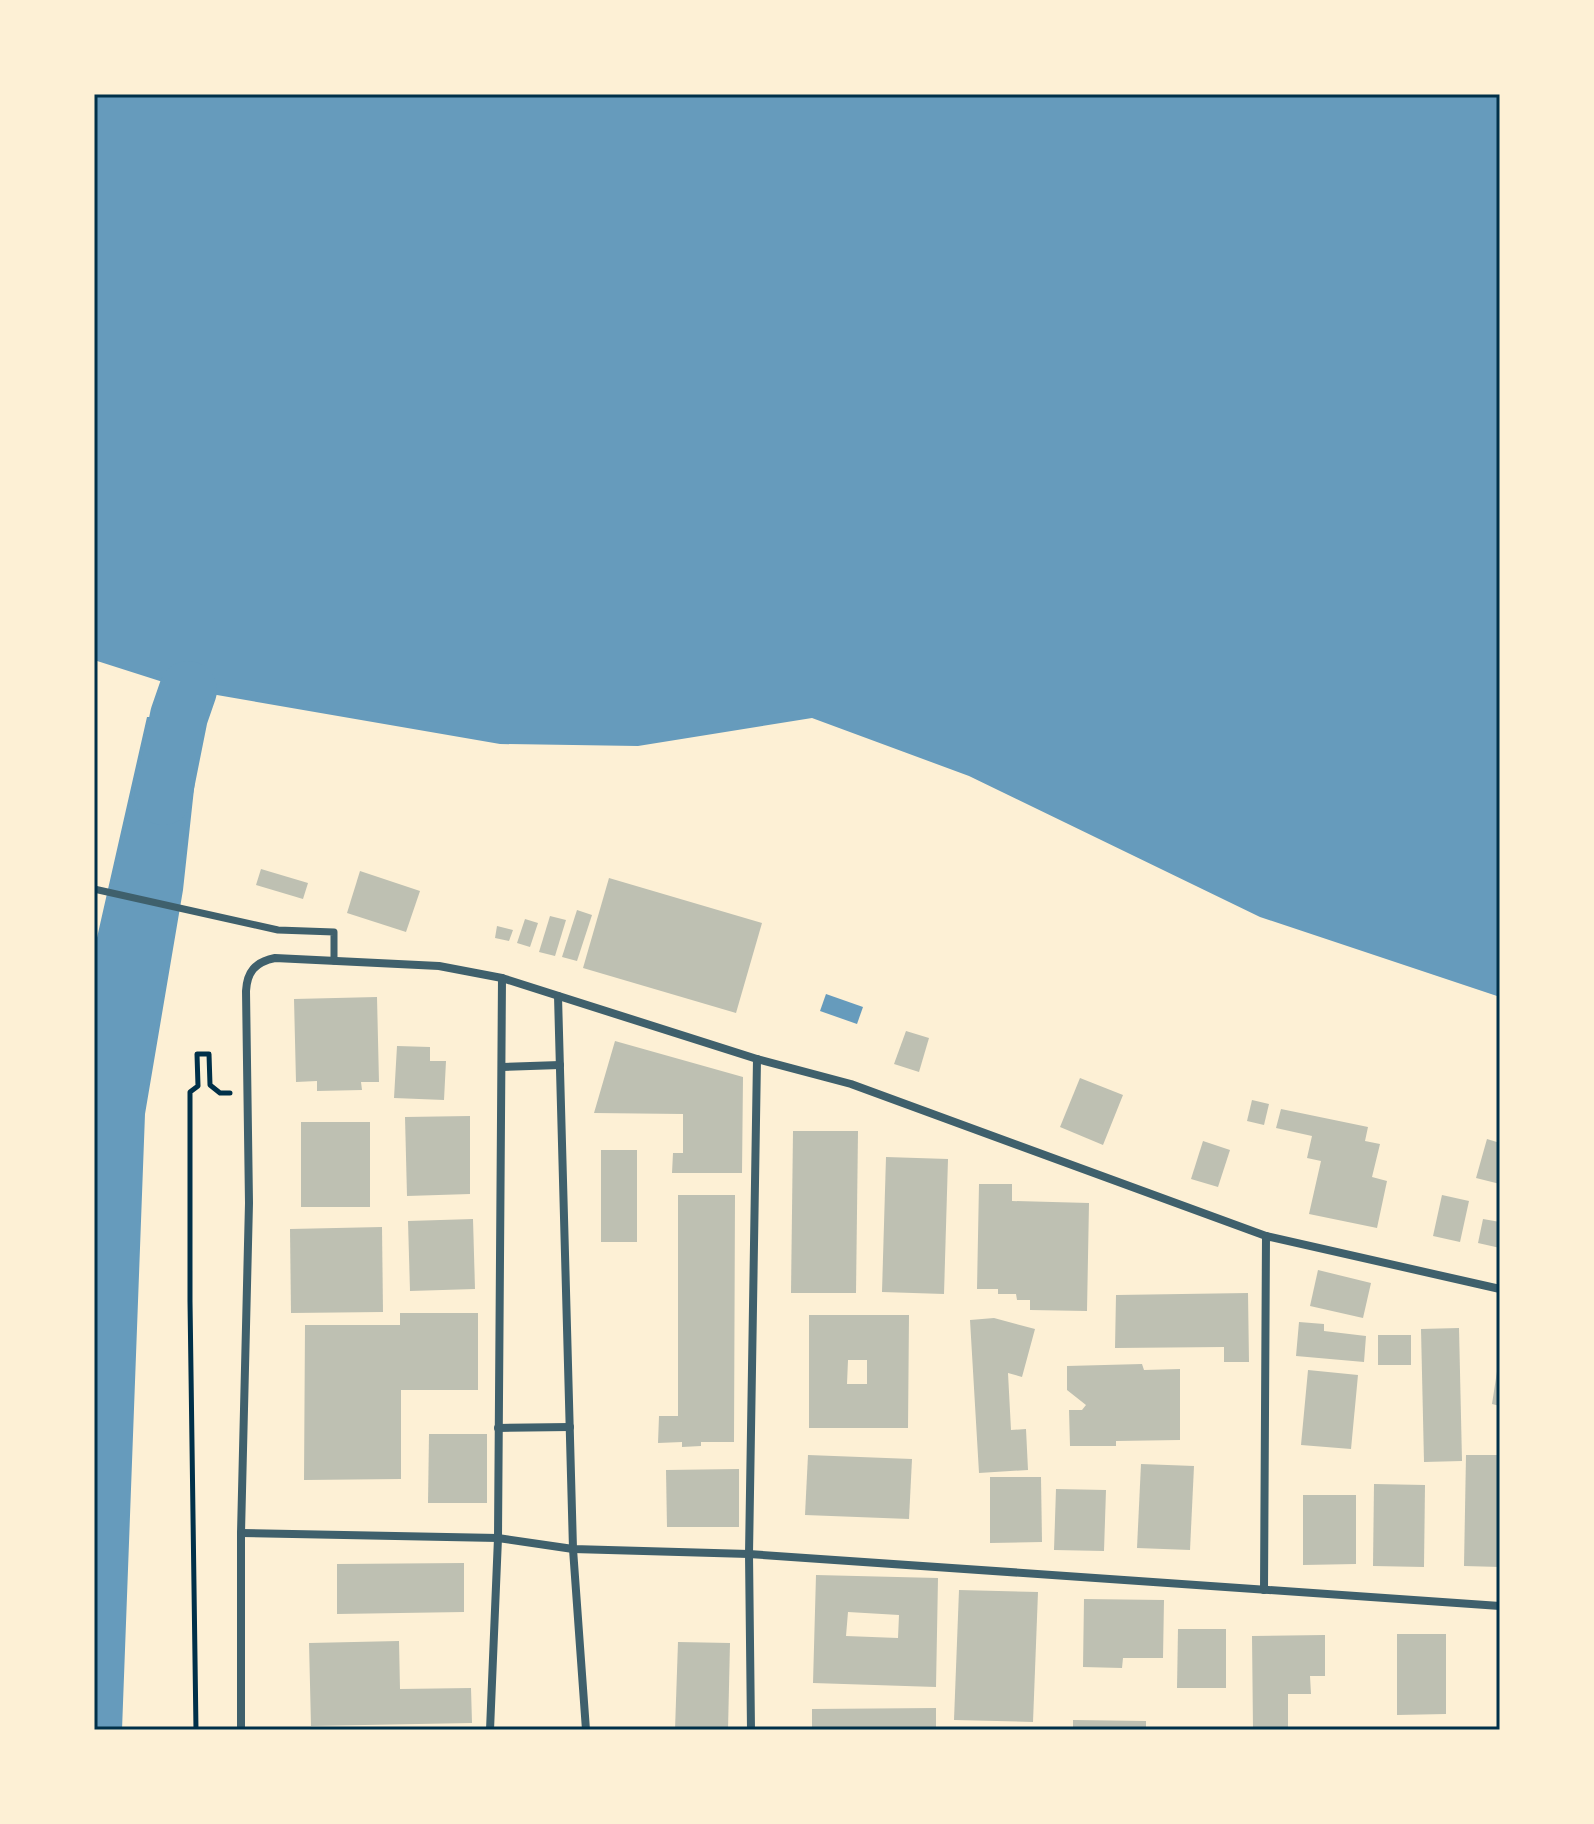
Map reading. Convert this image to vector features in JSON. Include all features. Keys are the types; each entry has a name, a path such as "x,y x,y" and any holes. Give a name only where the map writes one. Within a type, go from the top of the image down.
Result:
{"street":[{"path":"94,889 278,930 334,932 334,961"},
{"path":"241,1730 241,1533 249,1203 246,991 252,969 262,961 275,958 450,967 502,978 757,1059 851,1084 1266,1236 1500,1289"},
{"path":"490,1730 498,1538 502,978"},
{"path":"558,996 573,1549 586,1730"},
{"path":"751,1730 749,1554 757,1059"},
{"path":"502,1067 560,1065"},
{"path":"1264,1590 1266,1236"},
{"path":"498,1428 570,1427"},
{"path":"241,1533 498,1538 573,1549 749,1554 1500,1606"}],"path":[{"path":"196,1730 190,1092 198,1086 197,1054 209,1054 210,1085 220,1093 248,1094"}],"water":[{"path":"94,94 1500,94 1500,997 1260,917 969,776 812,718 638,746 500,744 188,690 94,660"},
{"path":"147,717 169,717 201,725 183,890 145,1114 122,1730 94,1730 94,951"},
{"path":"826,994 863,1007 857,1024 820,1011"}],"building":[{"path":"261,869 308,883 303,899 256,885"},
{"path":"360,871 420,891 406,932 347,913"},
{"path":"609,878 762,923 736,1013 583,968"},
{"path":"577,910 592,915 577,961 562,957"},
{"path":"550,916 566,920 555,956 539,952"},
{"path":"525,919 538,923 530,947 517,943"},
{"path":"497,926 513,930 509,941 495,938"},
{"path":"377,997 379,1082 361,1082 362,1090 317,1091 317,1081 296,1082 294,999"},
{"path":"906,1031 929,1038 919,1072 894,1064"},
{"path":"615,1041 743,1077 742,1173 672,1173 673,1153 683,1153 683,1114 594,1113"},
{"path":"397,1046 430,1047 430,1061 446,1061 444,1100 394,1098"},
{"path":"1080,1078 1123,1095 1103,1145 1060,1127"},
{"path":"1252,1100 1269,1104 1264,1125 1247,1121"},
{"path":"1281,1109 1368,1127 1365,1141 1380,1144 1372,1177 1387,1181 1377,1228 1309,1214 1321,1161 1307,1158 1312,1136 1276,1128"},
{"path":"470,1116 470,1194 407,1196 405,1117"},
{"path":"301,1122 370,1122 370,1207 301,1207"},
{"path":"793,1131 858,1131 856,1293 791,1293"},
{"path":"1487,1139 1500,1143 1500,1184 1476,1178"},
{"path":"1203,1141 1230,1150 1218,1187 1191,1179"},
{"path":"601,1150 637,1150 637,1242 601,1242"},
{"path":"886,1157 948,1159 944,1294 882,1292"},
{"path":"979,1184 1012,1184 1012,1201 1089,1203 1087,1311 1030,1310 1030,1300 1017,1300 1016,1294 998,1294 998,1289 977,1289"},
{"path":"678,1195 735,1195 734,1442 701,1442 701,1446 682,1447 682,1442 658,1443 659,1416 678,1416"},
{"path":"1442,1195 1469,1201 1460,1242 1433,1236"},
{"path":"473,1219 475,1289 410,1291 408,1221"},
{"path":"1483,1219 1500,1222 1500,1248 1478,1243"},
{"path":"382,1227 383,1312 291,1313 290,1229"},
{"path":"1318,1270 1371,1283 1363,1318 1310,1306"},
{"path":"1248,1293 1249,1362 1224,1362 1224,1347 1115,1348 1116,1295"},
{"path":"400,1313 478,1313 478,1390 401,1390 401,1479 304,1480 305,1325 400,1325"},
{"path":"809,1315 909,1315 908,1428 809,1428","holes":["848,1360 867,1360 867,1384 847,1384"]},
{"path":"994,1318 1035,1329 1022,1377 1008,1373 1011,1430 1026,1429 1028,1470 979,1473 970,1320"},
{"path":"1299,1322 1324,1324 1324,1331 1366,1336 1364,1362 1296,1356"},
{"path":"1459,1328 1462,1461 1424,1462 1421,1329"},
{"path":"1378,1335 1411,1335 1411,1365 1378,1365"},
{"path":"1142,1364 1144,1370 1180,1369 1180,1440 1116,1441 1116,1446 1070,1446 1069,1410 1082,1410 1086,1405 1067,1390 1067,1366"},
{"path":"1500,1365 1500,1406 1492,1404"},
{"path":"1308,1370 1358,1375 1351,1449 1301,1445"},
{"path":"429,1434 487,1434 487,1503 428,1503"},
{"path":"808,1455 912,1459 909,1519 805,1515"},
{"path":"1466,1455 1500,1455 1500,1567 1464,1566"},
{"path":"1141,1464 1194,1466 1190,1550 1137,1548"},
{"path":"739,1469 739,1527 667,1527 666,1470"},
{"path":"990,1477 1041,1477 1042,1542 990,1543"},
{"path":"1374,1484 1425,1485 1424,1567 1373,1566"},
{"path":"1056,1489 1106,1490 1104,1551 1054,1550"},
{"path":"1303,1495 1356,1495 1356,1564 1303,1565"},
{"path":"464,1563 464,1612 337,1614 337,1564"},
{"path":"816,1575 938,1578 936,1687 813,1683","holes":["848,1612 899,1615 898,1638 846,1636"]},
{"path":"959,1590 1038,1592 1033,1722 954,1720"},
{"path":"1084,1599 1164,1600 1163,1658 1123,1658 1122,1668 1083,1667"},
{"path":"1178,1629 1226,1629 1226,1688 1177,1688"},
{"path":"1397,1634 1446,1634 1446,1714 1397,1715"},
{"path":"1325,1635 1325,1676 1310,1676 1311,1694 1288,1694 1288,1730 1253,1730 1252,1636"},
{"path":"399,1641 400,1689 471,1688 472,1723 311,1726 309,1643"},
{"path":"678,1642 730,1643 728,1730 675,1730"},
{"path":"936,1708 936,1730 812,1730 812,1709"},
{"path":"1073,1720 1146,1721 1146,1730 1073,1730"}],"waterway":[{"path":"163,796 179,716 188,690"}]}
